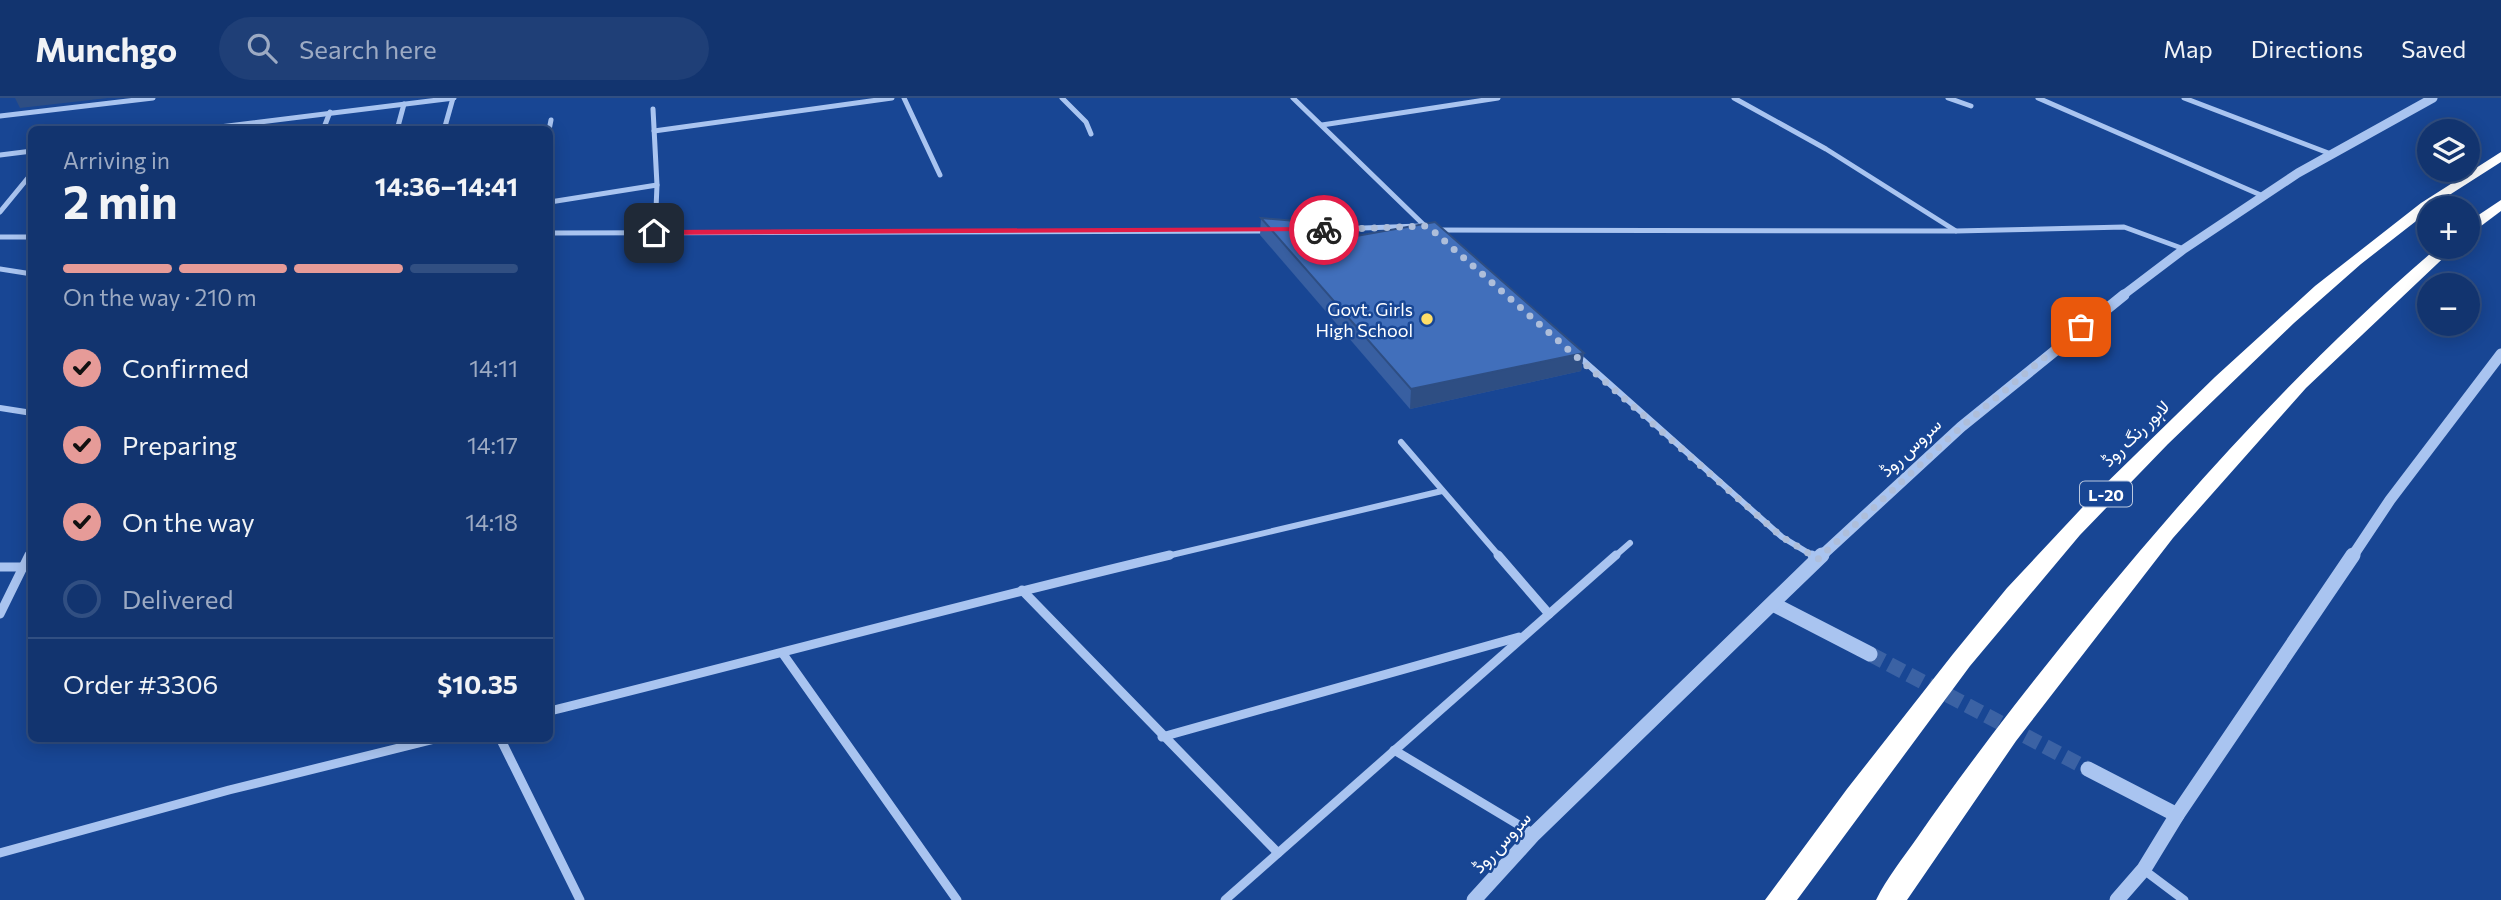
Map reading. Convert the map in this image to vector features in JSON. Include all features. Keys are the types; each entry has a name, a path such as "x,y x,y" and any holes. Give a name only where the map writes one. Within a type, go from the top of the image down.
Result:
{"highway":[{"name":"لاہور رنگ روڈ","path":"1780,900 1988,626 2078,523 2131,468 2335,276 2422,208 2501,156"},
{"path":"2480,220 2501,204"},
{"path":"1891,900 2031,701 2166,530 2306,376 2389,295 2432,259"}],"street":[{"path":"0,116 153,98"},
{"path":"236,126 454,98 445,126"},
{"path":"654,131 892,98"},
{"path":"904,98 940,175"},
{"path":"1062,98 1086,122 1091,134"},
{"path":"1293,98 1428,228 1442,238"},
{"path":"1322,125 1497,98"},
{"path":"1734,98 1826,149 1956,231"},
{"path":"1948,98 1971,106"},
{"path":"2038,98 2263,196"},
{"path":"2184,98 2331,154"},
{"name":"سروس روڈ","path":"1474,900 1535,834 1818,559 1961,427 2081,327 2184,249 2331,154 2433,98"},
{"path":"398,126 404,104"},
{"path":"653,109 657,185 654,233"},
{"path":"325,126 330,112"},
{"path":"550,126 551,120"},
{"path":"0,155 28,152"},
{"path":"0,212 28,178"},
{"path":"553,202 657,185"},
{"path":"1303,230 1428,228 1956,231 2124,227 2184,249"},
{"path":"553,233 1275,231"},
{"path":"0,237 28,237"},
{"path":"0,269 28,273"},
{"path":"1574,353 1782,537 1818,559"},
{"path":"2117,900 2144,869 2177,815 2390,500 2501,354"},
{"path":"0,408 28,412"},
{"path":"1401,442 1549,614"},
{"path":"553,711 783,654 1022,590 1442,491"},
{"path":"1225,900 1521,636 1630,543"},
{"path":"0,614 28,558"},
{"path":"0,568 24,567"},
{"path":"1022,590 1279,853"},
{"path":"1773,604 1870,654"},
{"path":"1163,737 1521,636"},
{"path":"783,654 957,900"},
{"path":"0,853 229,790 423,742"},
{"path":"502,742 580,900"},
{"path":"1394,750 1535,834"},
{"path":"2088,769 2177,815"},
{"path":"2144,869 2184,900"}],"building":[{"name":"Govt. Girls High School","path":"1261,218 1296,221 1312,228 1323,242 1435,222 1584,353 1411,389"}],"tunnel":[{"path":"1870,654 2088,769"}],"way so far":[{"path":"1324,230 1425,226 1432,230 1782,537 1818,559 1961,427 2081,327"}],"place":[{"name":"Govt. Girls High School","path":"1427,319"}],"route":[{"path":"654,233 1324,230"}]}
